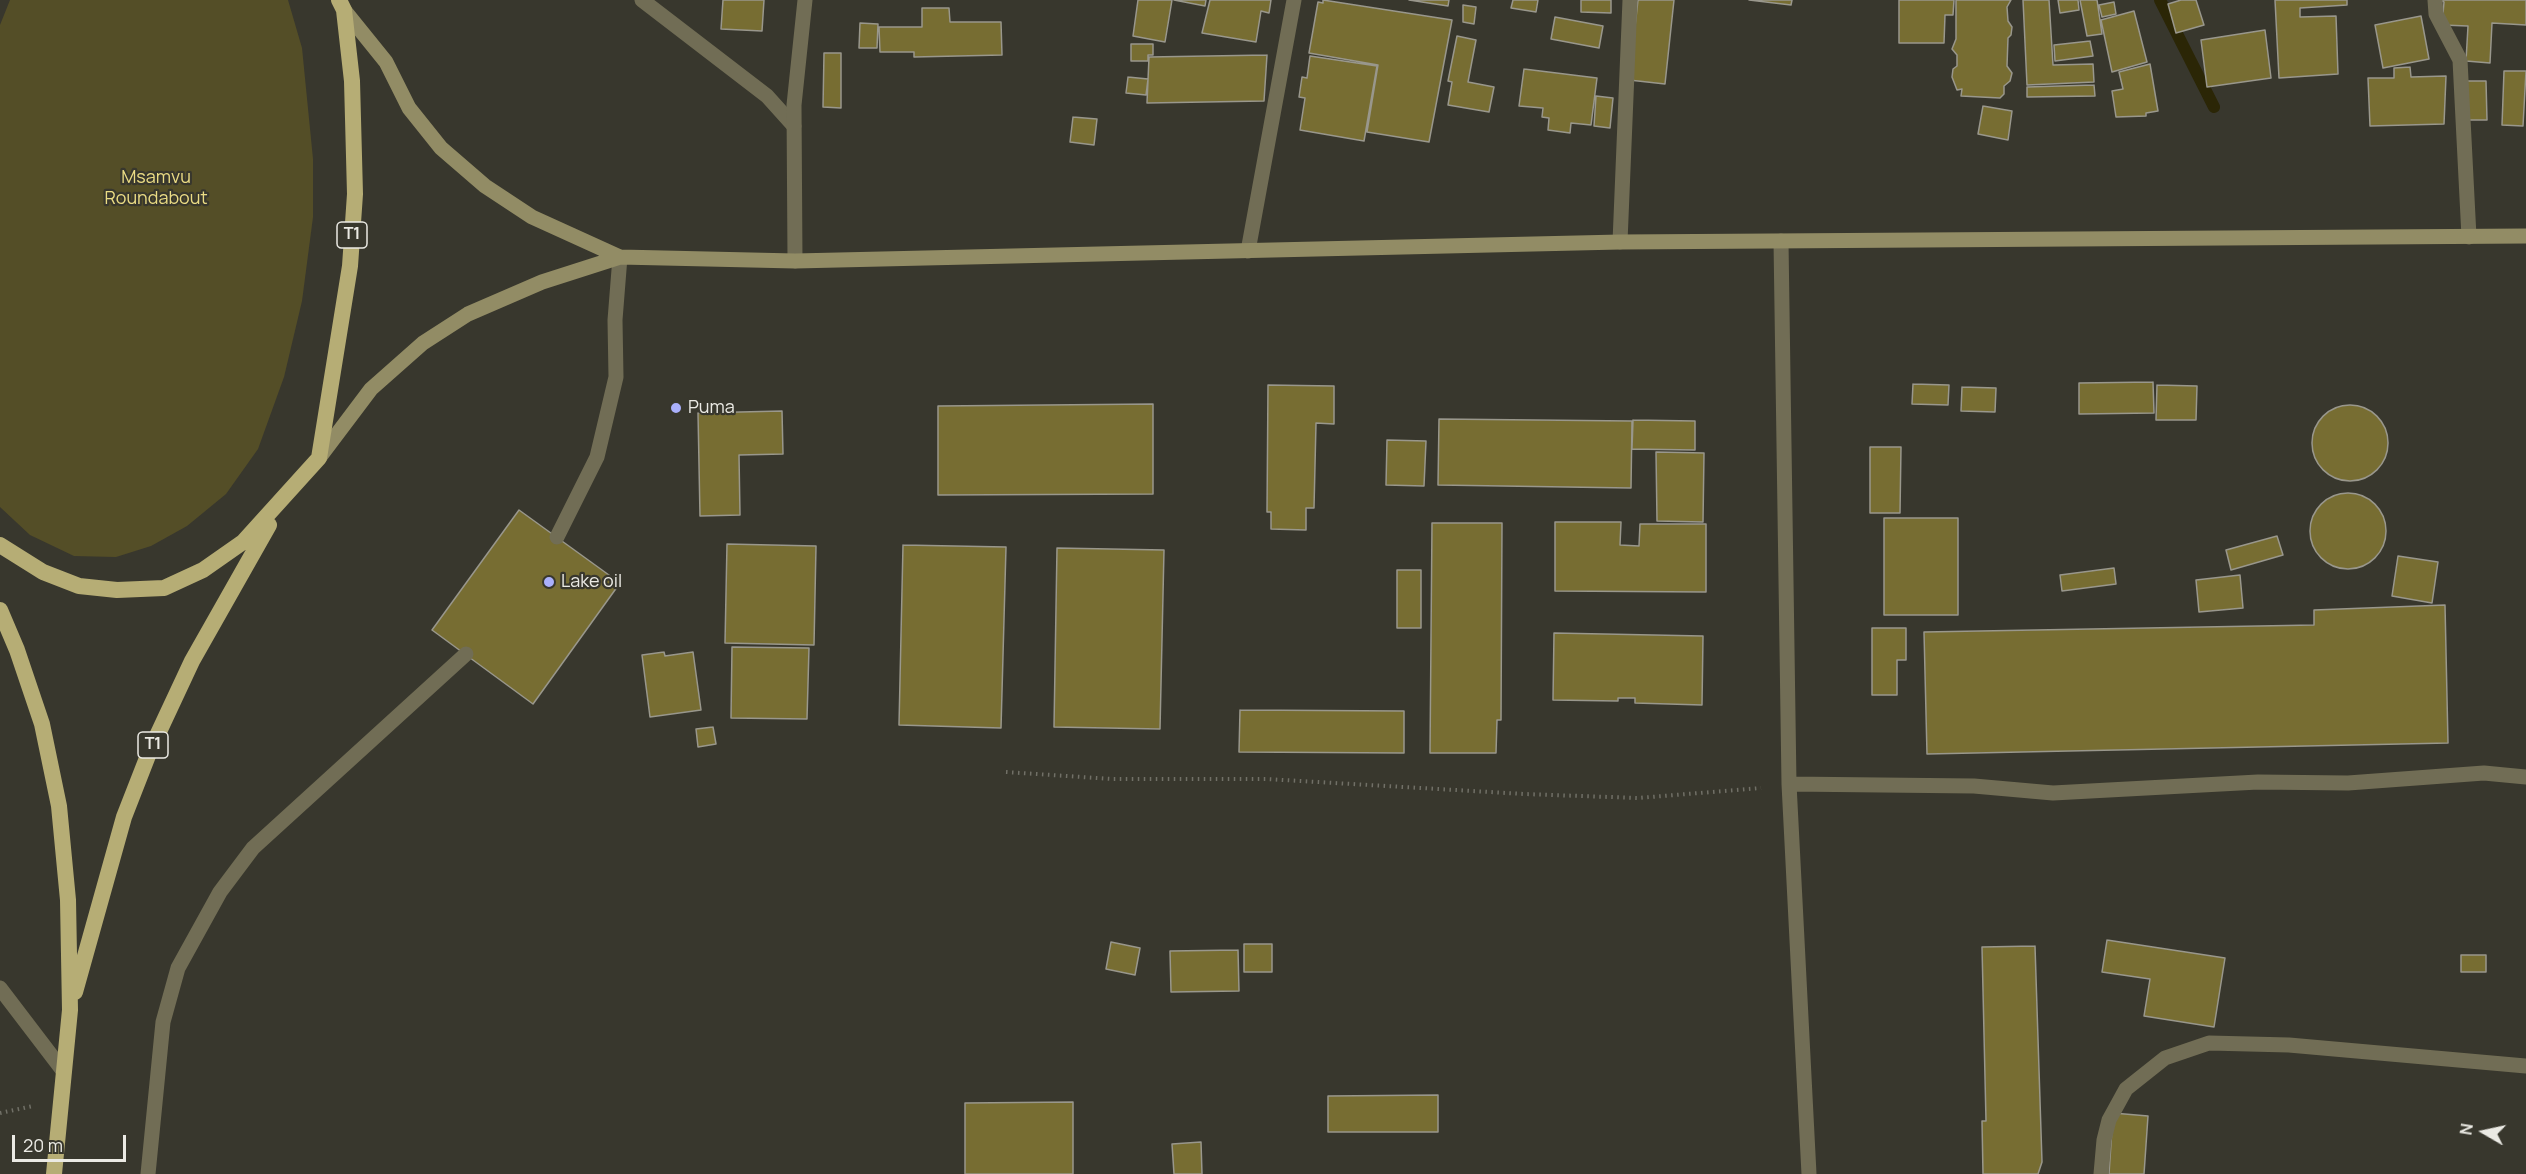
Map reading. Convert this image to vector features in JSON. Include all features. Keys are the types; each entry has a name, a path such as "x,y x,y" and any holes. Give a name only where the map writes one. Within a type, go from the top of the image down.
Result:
{"highway":[{"name":"T1","path":"0,545 43,572 79,586 117,590 164,588 203,570 243,542 319,458 350,266 355,194 352,81 341,5"},
{"name":"T1","path":"70,1010 121,827 149,753 192,661 283,500"},
{"name":"T1","path":"0,610 42,724 58,806 68,900 70,1010 54,1174"}],"main road":[{"path":"341,5 386,62 409,108 441,148 485,186 532,217 620,257"},
{"path":"319,458 371,389 423,343 468,314 542,282 620,257 795,261 1620,242 2526,236"}],"street":[{"path":"642,0 767,96 794,126"},
{"path":"795,261 794,105 805,0"},
{"path":"1248,251 1294,0"},
{"path":"1620,242 1630,0"},
{"path":"2435,0 2436,14 2460,60 2469,237"},
{"path":"1781,241 1789,784 1809,1174"},
{"path":"557,537 597,457 613,388 620,257"},
{"path":"148,1174 163,1022 178,968 220,892 253,848 466,654"},
{"path":"1789,784 1974,786 2054,793 2258,782 2348,783 2484,773 2526,777"},
{"path":"0,988 64,1072"},
{"path":"2101,1174 2102,1148 2109,1120 2126,1089 2166,1058 2209,1043 2244,1042 2526,1066"}],"path":[{"path":"1006,772 1112,779 1266,779 1524,794 1638,798 1730,792 1789,784"}],"green space":[{"name":"Msamvu Roundabout","path":"10,0 288,0 302,48 313,159 313,217 302,301 284,377 258,449 226,494 187,526 151,546 116,557 74,556 30,535 0,507 0,25"}],"building":[{"path":"723,0 764,0 762,31 721,29"},
{"path":"1138,0 1172,0 1165,42 1133,36"},
{"path":"1174,0 1206,0 1205,6"},
{"path":"1210,0 1271,0 1269,13 1261,11 1256,42 1202,33"},
{"path":"1323,0 1452,20 1429,142 1367,132 1378,65 1309,53 1318,2 1323,3"},
{"path":"1409,0 1449,0 1448,6"},
{"path":"1513,0 1538,0 1536,12 1511,8"},
{"path":"1581,0 1611,0 1611,13 1581,12"},
{"path":"1638,0 1674,0 1665,84 1629,80"},
{"path":"1749,0 1792,0 1791,5"},
{"path":"1899,0 1954,0 1953,15 1945,15 1944,43 1899,43"},
{"path":"1956,0 2011,0 2007,7 2008,21 2012,27 2008,38 2007,66 2012,73 2010,81 2004,86 2004,94 2000,98 1961,96 1962,89 1957,90 1952,77 1953,69 1957,66 1957,55 1952,49 1956,39"},
{"path":"2023,0 2049,0 2053,65 2093,64 2094,82 2027,85"},
{"path":"2058,0 2078,0 2079,10 2060,13"},
{"path":"2080,0 2097,0 2102,34 2087,36"},
{"path":"2181,0 2196,0 2204,25 2176,33 2168,4"},
{"path":"2275,0 2347,0 2347,5 2300,8 2300,17 2336,16 2338,74 2279,78"},
{"path":"2439,0 2526,0 2526,25 2492,23 2490,63 2466,61 2468,26 2442,25 2444,2"},
{"path":"2114,2 2116,14 2102,17 2099,5"},
{"path":"1463,5 1476,7 1474,24 1463,22"},
{"path":"922,8 949,8 950,22 1001,22 1002,55 914,57 914,52 880,52 879,27 922,27"},
{"path":"2134,11 2147,62 2112,72 2101,20"},
{"path":"2421,16 2429,59 2383,68 2375,25"},
{"path":"1555,17 1603,26 1599,48 1551,39"},
{"path":"860,23 878,24 877,48 859,48"},
{"path":"2265,30 2271,78 2207,87 2201,40"},
{"path":"1457,36 1476,40 1468,82 1494,87 1489,112 1448,105 1452,82 1448,81"},
{"path":"2090,41 2093,56 2055,61 2054,45"},
{"path":"1131,44 1153,44 1153,55 1148,55 1148,61 1131,61"},
{"path":"824,53 841,53 841,108 823,107"},
{"path":"1267,55 1264,101 1147,103 1149,57"},
{"path":"1310,56 1377,66 1364,141 1300,130 1305,98 1299,97 1302,77 1307,78"},
{"path":"2150,64 2158,111 2146,113 2146,116 2116,117 2112,91 2123,89 2119,72"},
{"path":"2410,67 2411,77 2446,76 2444,124 2370,126 2368,78 2394,78 2394,68"},
{"path":"1524,69 1597,78 1591,125 1571,123 1570,133 1548,130 1549,118 1542,117 1543,108 1519,106"},
{"path":"2504,71 2526,71 2523,126 2502,125"},
{"path":"1128,77 1148,79 1146,95 1126,93"},
{"path":"2464,81 2486,81 2487,120 2465,120"},
{"path":"2094,85 2095,96 2027,97 2027,87"},
{"path":"1596,96 1613,98 1610,128 1594,126"},
{"path":"1983,106 2012,111 2008,140 1978,134"},
{"path":"1073,117 1097,119 1094,145 1070,142"},
{"path":"2153,382 2154,413 2079,414 2079,383"},
{"path":"1913,384 1949,385 1948,405 1912,404"},
{"path":"1268,385 1334,386 1334,424 1316,423 1314,508 1306,508 1306,530 1271,529 1271,512 1267,512"},
{"path":"2157,385 2197,386 2196,420 2156,420"},
{"path":"1962,387 1996,388 1995,412 1961,411"},
{"path":"1153,404 1153,494 938,495 938,406"},
{"path":"2350,405 2364,408 2377,416 2385,429 2388,443 2385,457 2377,470 2364,478 2350,481 2336,478 2323,470 2315,457 2312,443 2315,429 2323,416 2336,408"},
{"path":"782,411 783,454 739,455 740,515 700,516 698,413"},
{"path":"1439,419 1632,421 1631,488 1438,485"},
{"path":"1633,420 1695,421 1695,450 1632,449"},
{"path":"1387,440 1426,441 1424,486 1386,485"},
{"path":"1870,447 1901,447 1900,513 1870,513"},
{"path":"1656,452 1704,453 1703,522 1657,521"},
{"path":"2348,493 2362,496 2375,504 2383,517 2386,531 2383,545 2375,558 2362,566 2348,569 2334,566 2321,558 2313,545 2310,531 2313,517 2321,504 2334,496"},
{"path":"519,510 620,583 533,704 432,630"},
{"path":"1884,518 1958,518 1958,615 1884,615"},
{"path":"1555,522 1621,522 1620,545 1639,546 1640,524 1706,524 1706,592 1555,591"},
{"path":"1432,523 1502,523 1501,720 1497,720 1496,753 1430,753"},
{"path":"2277,536 2283,555 2231,570 2226,550"},
{"path":"727,544 816,546 814,645 725,643"},
{"path":"903,545 1006,547 1001,728 899,725"},
{"path":"1057,548 1164,550 1160,729 1054,727"},
{"path":"2398,556 2438,562 2432,603 2392,596"},
{"path":"2114,568 2116,584 2062,591 2060,575"},
{"path":"1397,570 1421,570 1421,628 1397,628"},
{"path":"2240,575 2243,608 2199,612 2196,580"},
{"path":"2445,605 2448,743 1927,754 1924,632 2314,625 2314,610"},
{"path":"1872,628 1906,628 1906,660 1897,660 1897,695 1872,695"},
{"path":"1554,633 1703,636 1702,705 1635,703 1635,698 1618,698 1618,701 1553,700"},
{"path":"732,647 809,648 807,719 731,718"},
{"path":"664,652 665,656 693,652 701,710 650,717 642,655"},
{"path":"1240,710 1404,711 1404,753 1239,752"},
{"path":"713,727 716,744 698,747 696,729"},
{"path":"2107,940 2225,958 2214,1027 2144,1016 2150,979 2102,972"},
{"path":"1111,942 1140,948 1135,975 1106,969"},
{"path":"1244,944 1272,944 1272,972 1244,972"},
{"path":"2035,946 2042,1162 2038,1174 1983,1174 1982,1121 1986,1121 1982,947"},
{"path":"1238,950 1239,991 1171,992 1170,951"},
{"path":"2461,955 2486,955 2486,972 2461,972"},
{"path":"1438,1095 1438,1132 1328,1132 1328,1096"},
{"path":"1073,1102 1073,1174 965,1174 965,1103"},
{"path":"2113,1113 2148,1116 2144,1174 2109,1174"},
{"path":"1201,1142 1202,1174 1174,1174 1172,1144"}],"waterway":[{"path":"2160,0 2214,107"}],"place":[{"name":"Puma","path":"676,408"},
{"name":"Lake oil","path":"549,582"}]}
